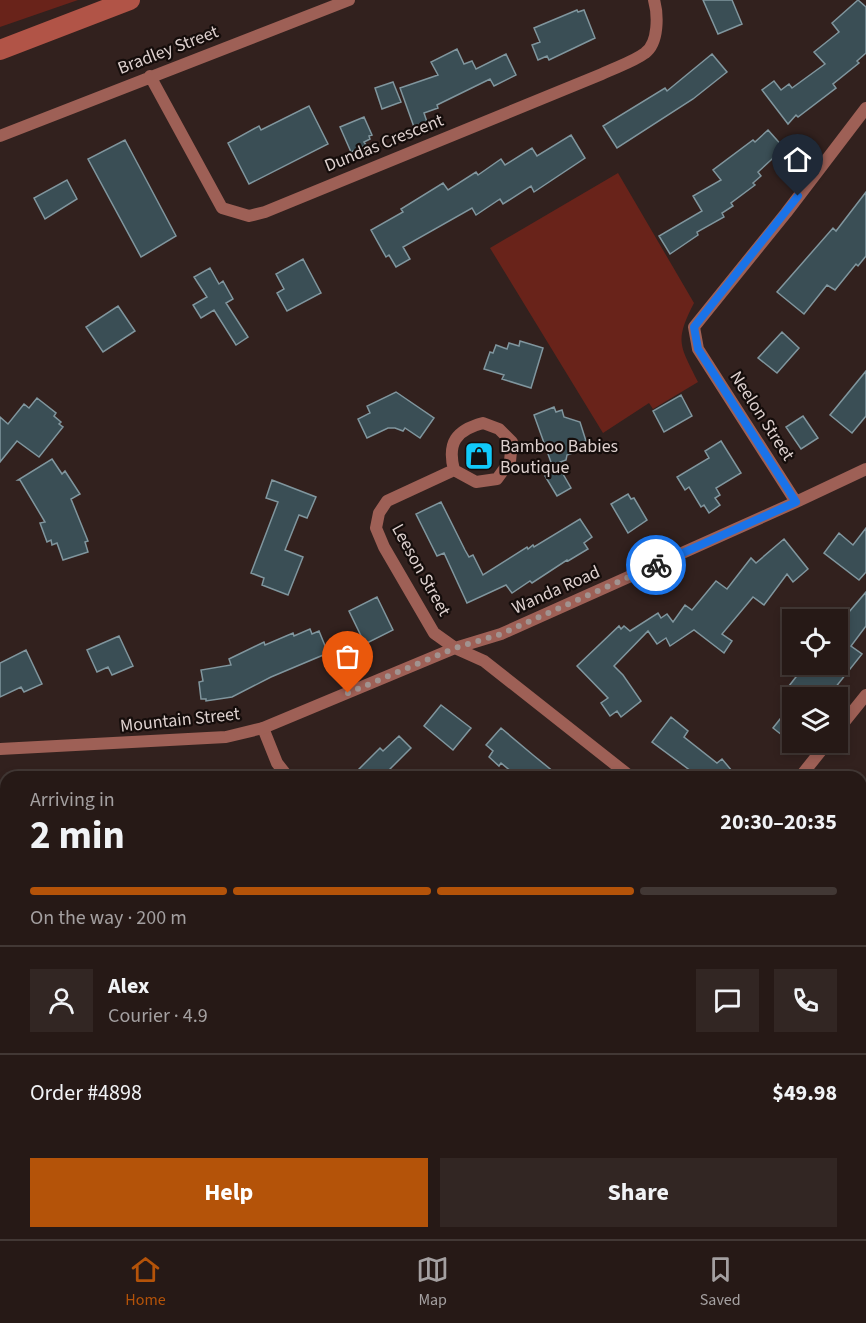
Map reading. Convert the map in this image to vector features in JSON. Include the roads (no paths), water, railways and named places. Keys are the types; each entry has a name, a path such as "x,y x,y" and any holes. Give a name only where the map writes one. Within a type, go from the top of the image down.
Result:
{"street":[{"name":"Bradley Street","path":"0,136 349,0"},
{"name":"Dundas Crescent","path":"150,76 222,208 249,216 265,212 602,74 647,53 655,37 657,10 654,0"},
{"name":"Neelon Street","path":"796,502 698,349 694,327 786,213 866,108"},
{"path":"483,423 500,429 512,442 510,461 497,479 476,482 454,470 450,455 455,440 468,427 483,423"},
{"name":"Wanda Road","path":"455,648 501,634 866,469"},
{"name":"Leeson Street","path":"454,470 387,501 379,513 376,528 384,547 434,633 455,648 484,661 623,771"},
{"name":"Mountain Street","path":"0,749 226,737 263,728 455,648"},
{"path":"848,717 866,695"},
{"path":"263,728 277,763 283,771"},
{"path":"805,771 819,753"}],"waterway":[{"path":"0,50 130,0"}],"place":[{"name":"Bamboo Babies Boutique","path":"479,456"}]}
